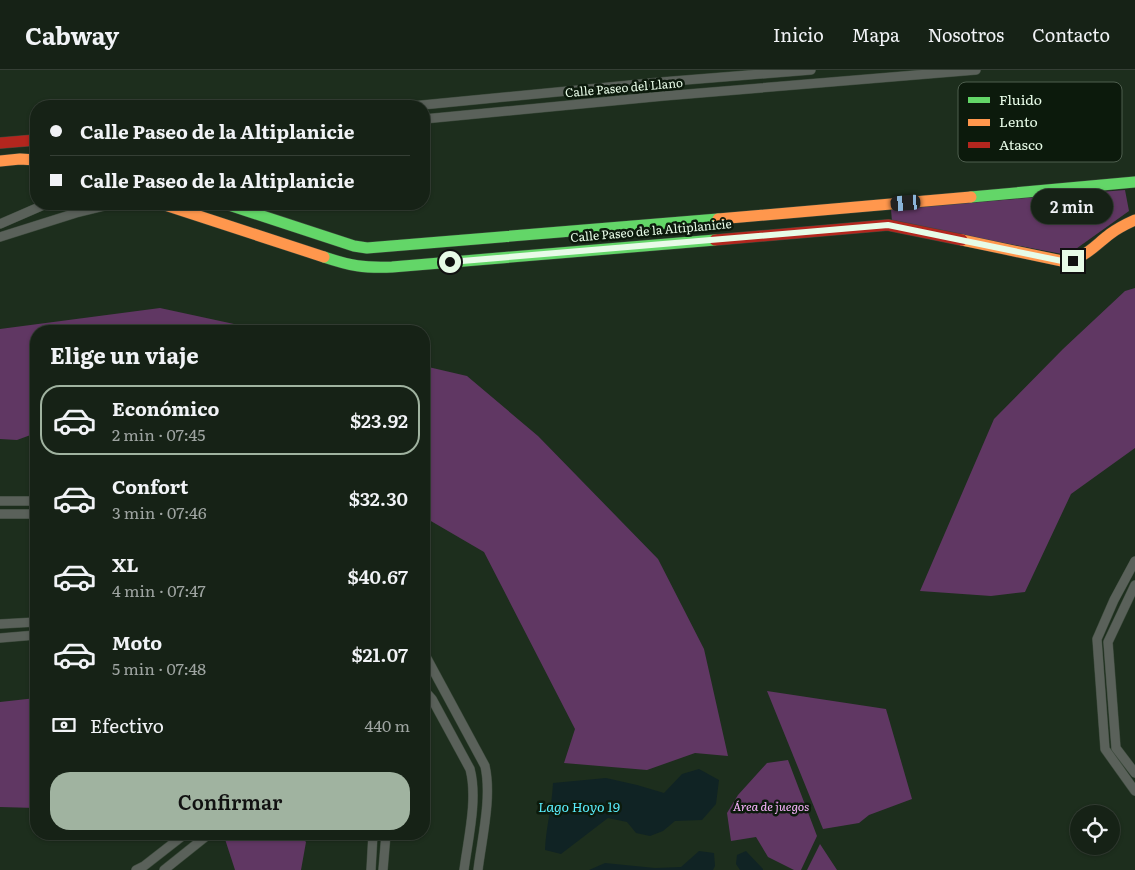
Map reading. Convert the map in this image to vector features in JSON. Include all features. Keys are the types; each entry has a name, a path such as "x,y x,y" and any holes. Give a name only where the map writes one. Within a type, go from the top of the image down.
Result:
{"street":[{"name":"Calle Paseo del Llano","path":"430,104 811,70"},
{"name":"Calle Paseo del Llano","path":"430,118 664,96 976,70"},
{"path":"661,82 664,96"},
{"path":"0,143 30,140"},
{"path":"0,161 30,160"},
{"name":"Calle Paseo de la Altiplanicie","path":"244,210 354,246 391,248 1135,182"},
{"path":"887,205 888,225"},
{"path":"0,224 32,210"},
{"path":"0,237 88,210"},
{"name":"Calle Paseo de la Altiplanicie","path":"180,210 348,265 365,268 888,225 1062,261 1073,261 1082,257 1118,228 1135,220"},
{"path":"624,227 625,247"},
{"path":"391,248 392,267"},
{"path":"0,501 30,501"},
{"path":"26,501 26,514"},
{"path":"0,514 30,514"},
{"path":"1135,561 1097,639 1105,749 1135,791"},
{"path":"1126,578 1135,584 1108,642 1116,748 1135,773"},
{"path":"0,624 30,622"},
{"path":"0,638 30,636"},
{"path":"430,662 434,674 486,773 486,807 478,870"},
{"path":"430,675 434,674"},
{"path":"430,697 470,768 472,779 470,829 464,870"},
{"path":"1102,716 1114,715"},
{"path":"470,829 483,832"},
{"path":"136,870 177,840"},
{"path":"164,870 202,840"},
{"path":"371,870 373,840"},
{"path":"384,870 386,840"}],"green space":[{"path":"1125,190 1129,211 1073,251 1062,254 892,222 891,209"},
{"path":"1135,288 1135,448 1071,494 1025,592 991,596 920,591 994,419 1063,349 1125,291"},
{"path":"160,308 238,325 30,325"},
{"path":"30,325 30,435 17,440 0,439 0,329"},
{"path":"430,367 467,376 538,436 658,559 704,649 728,756 695,753 647,770 564,763 575,729 484,552 430,520"},
{"path":"767,691 886,709 912,799 869,815 859,823 823,829"},
{"path":"30,699 30,808 0,807 0,702"},
{"name":"Área de juegos","path":"788,760 817,836 801,870 794,870 768,857 756,837 731,841 727,813 738,795 767,763"},
{"path":"225,840 304,840 306,842 301,870 235,870"},
{"path":"820,844 837,870 807,870"}],"water":[{"name":"Lago Hoyo 19","path":"699,769 719,780 716,804 702,820 675,821 663,831 650,836 636,833 627,822 608,818 561,854 545,850 553,783 606,778 664,793 682,774"},
{"path":"699,851 714,853 715,866 713,870 589,870 605,863 655,868 681,867"},
{"path":"746,851 763,870 740,870 736,864 737,855"}],"traffic: fast":[{"path":"971,197 1135,182"},
{"path":"244,210 354,246 367,248 718,219"},
{"path":"324,257 357,266 392,267 715,240"}],"traffic: slow":[{"path":"0,161 30,160"},
{"path":"718,219 971,197"},
{"path":"180,210 324,257"},
{"path":"962,240 1062,261 1083,255 1113,232 1135,220"}],"traffic: jam":[{"path":"0,143 30,140"},
{"path":"715,240 888,225 962,240"}],"route":[{"path":"450,262 888,225 1062,261 1073,261"}]}
